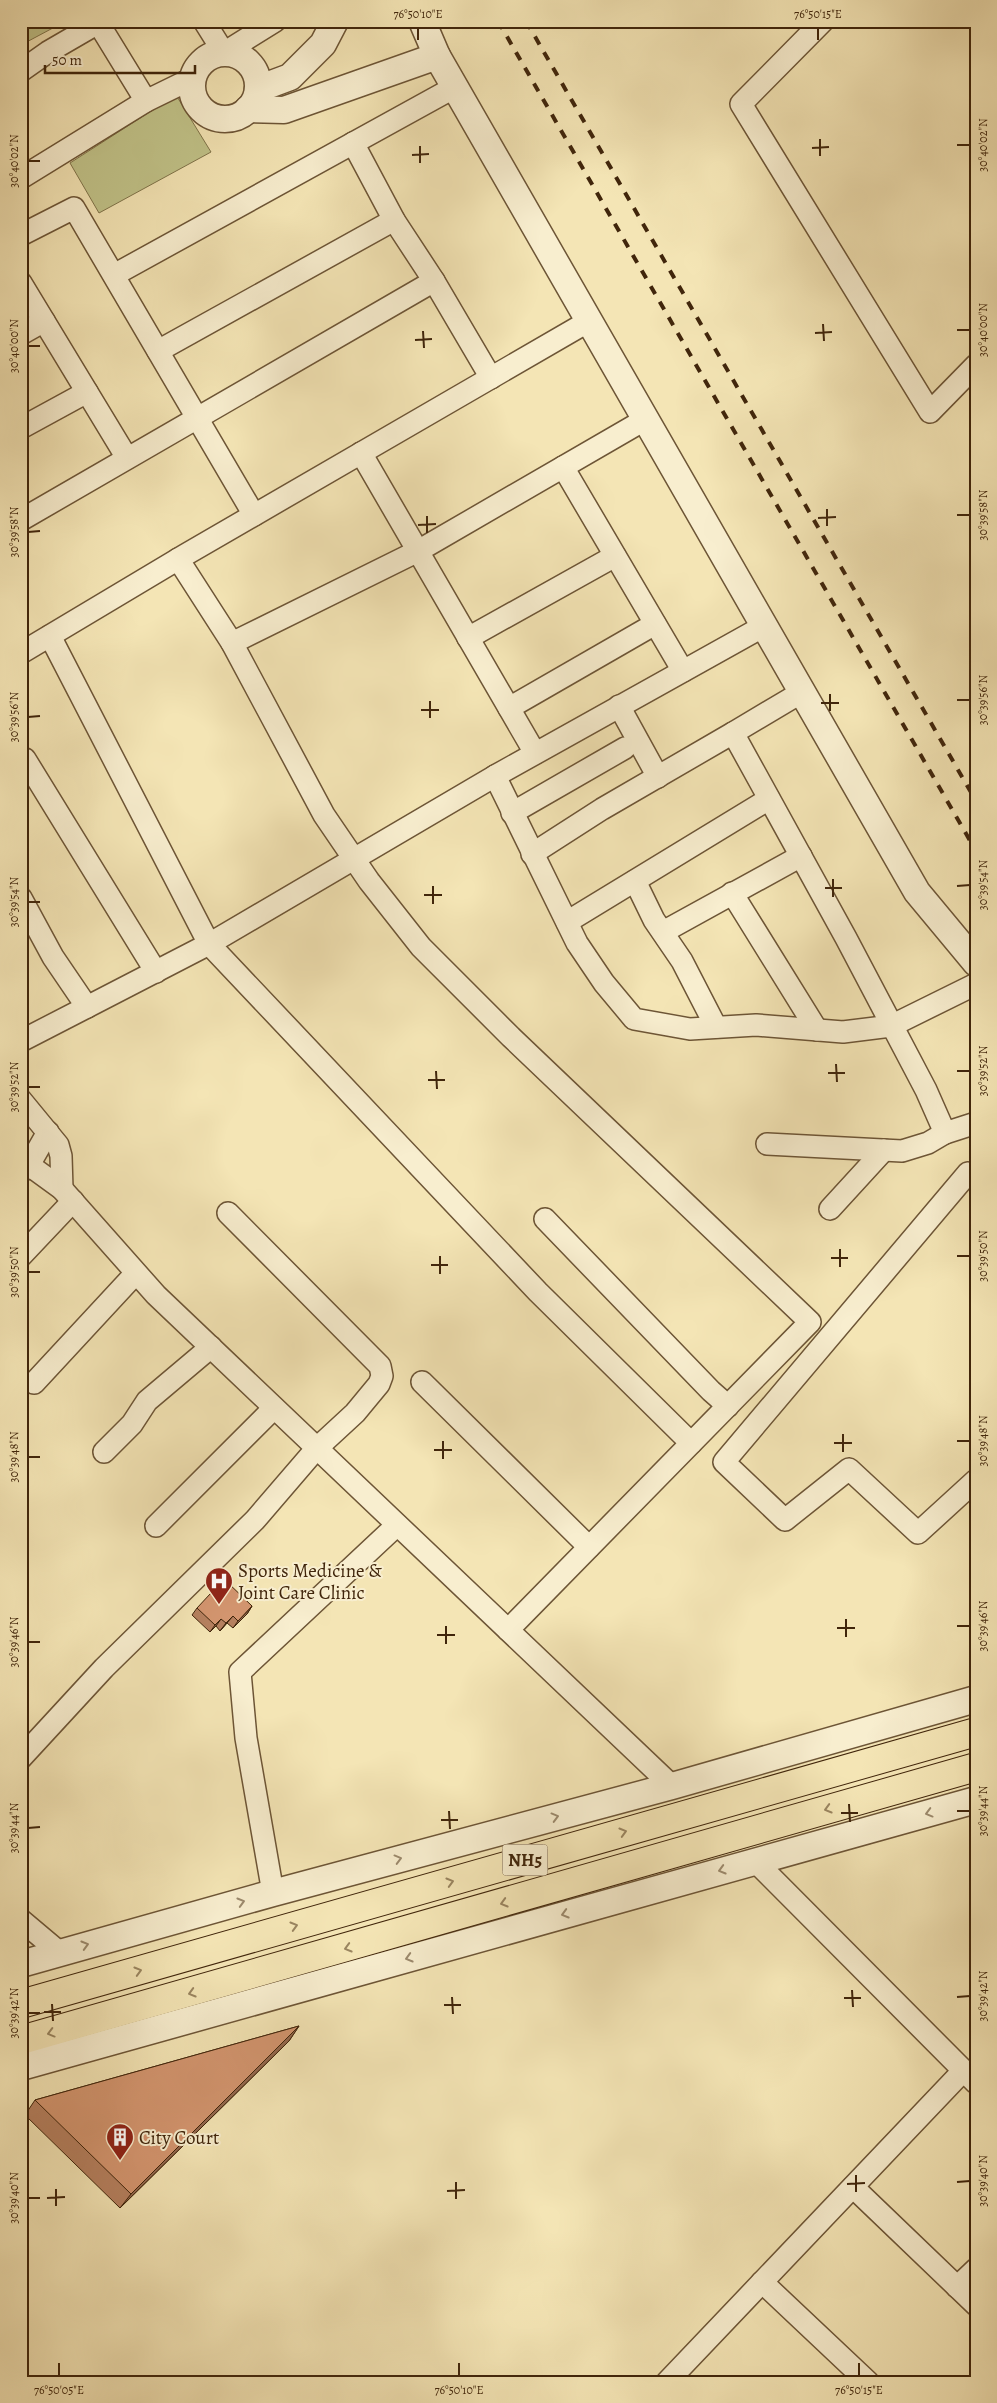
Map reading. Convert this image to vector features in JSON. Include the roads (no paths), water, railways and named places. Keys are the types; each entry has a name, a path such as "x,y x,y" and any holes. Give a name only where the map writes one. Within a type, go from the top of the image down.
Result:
{"highway":[{"name":"NH5","path":"21,2004 976,1732"},
{"name":"NH5","path":"21,2040 80,2025 976,1767"}],"street":[{"path":"204,21 224,53"},
{"path":"224,53 274,21"},
{"path":"253,99 253,68 245,60 235,55 224,53 213,55 204,61 193,78 192,88 195,99 208,114 229,118 239,116 253,99 290,77 323,44 335,21"},
{"path":"422,21 437,56 917,892 976,963"},
{"path":"823,21 741,104 930,412 976,365"},
{"path":"22,70 97,22 146,101"},
{"path":"253,99 284,110 437,56"},
{"path":"21,178 146,101 193,78"},
{"path":"114,276 455,87"},
{"path":"353,143 394,220 434,281 491,378"},
{"path":"21,235 74,208 254,515"},
{"path":"158,351 394,220"},
{"path":"21,520 434,281"},
{"path":"21,283 127,458"},
{"path":"21,653 178,559 589,320"},
{"path":"21,334 44,321"},
{"path":"21,428 87,392"},
{"path":"232,643 418,552 646,419"},
{"path":"361,453 535,753"},
{"path":"563,467 683,671"},
{"path":"468,638 614,556"},
{"path":"178,559 232,643 324,815 353,858 421,947 511,1037 810,1322 508,1630"},
{"path":"509,708 655,624"},
{"path":"21,1041 209,944 287,900 353,858 494,776 764,626"},
{"path":"50,636 209,944 252,992 538,1292 691,1443"},
{"path":"532,854 602,809 802,692"},
{"path":"620,706 658,777"},
{"path":"733,733 926,1090 945,1133"},
{"path":"512,813 625,748"},
{"path":"26,759 156,972"},
{"path":"494,776 577,943 604,983 634,1019 690,1029 756,1026 843,1032 891,1026 976,984"},
{"path":"566,922 769,799"},
{"path":"663,932 801,856"},
{"path":"636,881 663,932 682,961 716,1027"},
{"path":"732,893 817,1030"},
{"path":"21,898 53,957 87,1007"},
{"path":"21,1100 58,1145 68,1195 21,1256"},
{"path":"767,1144 902,1150 928,1143 945,1133 976,1123"},
{"path":"48,1132 25,1168 68,1195 135,1274 316,1449 672,1786"},
{"path":"830,1210 884,1150"},
{"path":"976,1180 968,1173 724,1462 785,1520 850,1469 918,1533 976,1480"},
{"path":"21,1758 104,1668 254,1520 316,1449 355,1413 379,1384 382,1376 380,1366 228,1213"},
{"path":"545,1219 711,1391 728,1406"},
{"path":"34,1383 135,1274"},
{"path":"104,1452 132,1424 147,1401 211,1347"},
{"path":"422,1382 590,1547"},
{"path":"156,1526 274,1408"},
{"path":"274,1893 246,1738 240,1672 397,1525"},
{"path":"21,1964 274,1893 672,1786 976,1699"},
{"path":"21,2067 976,1800"},
{"path":"667,2382 853,2186 970,2077 756,1861"},
{"path":"21,1920 59,1952"},
{"path":"853,2186 976,2305"},
{"path":"957,2287 976,2269"},
{"path":"762,2282 868,2382"}],"railway":[{"path":"498,21 976,851"},
{"path":"526,21 976,801"}],"place":[{"name":"Sports Medicine & Joint Care Clinic","path":"219,1605"},
{"name":"City Court","path":"120,2161"}]}
